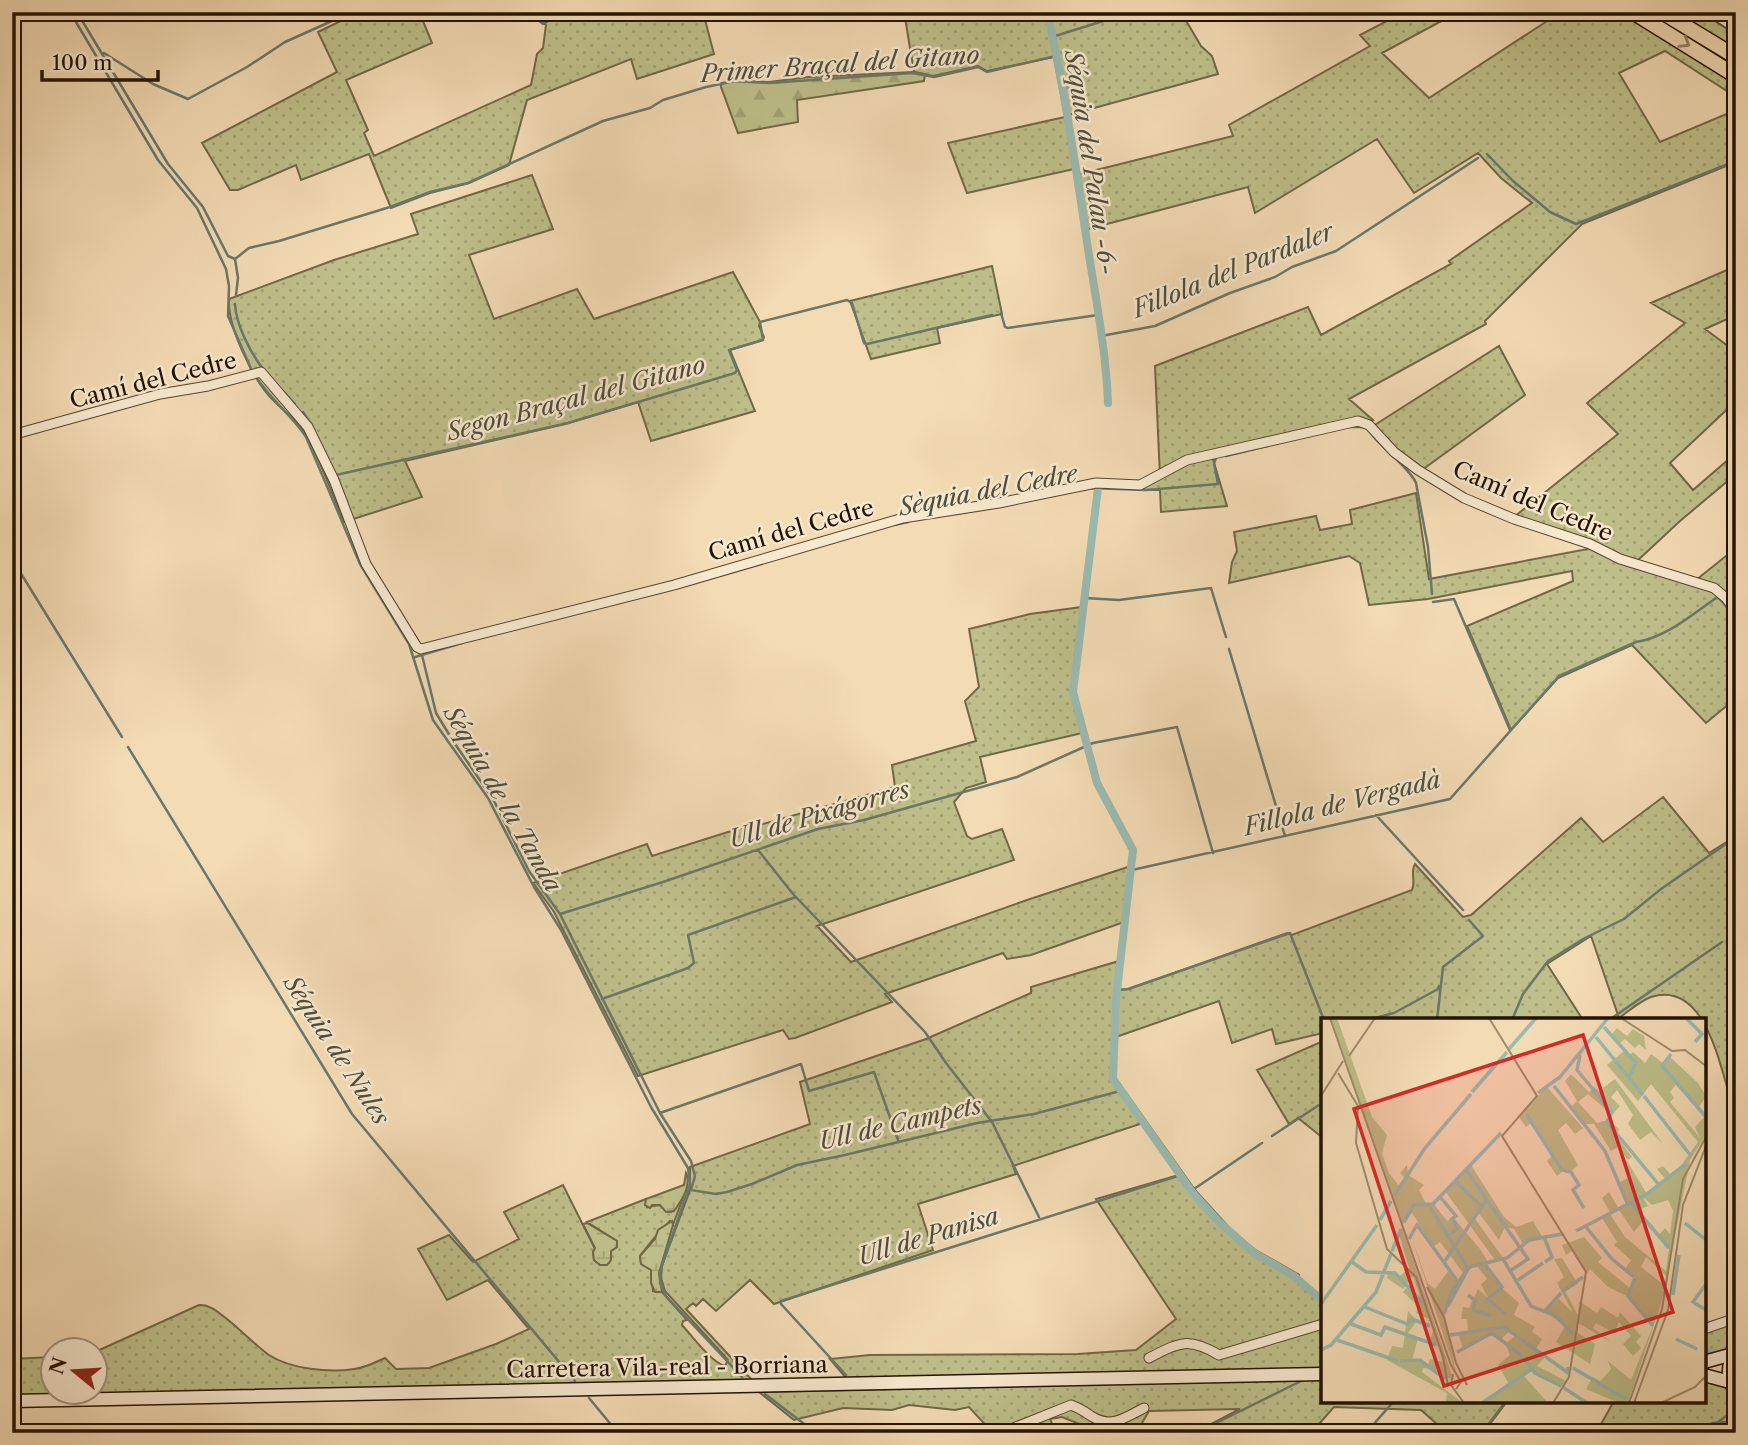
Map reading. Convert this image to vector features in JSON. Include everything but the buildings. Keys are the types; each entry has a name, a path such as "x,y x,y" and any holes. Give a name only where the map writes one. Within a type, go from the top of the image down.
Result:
{"main road":[{"path":"1633,12 1736,76"},
{"path":"1662,12 1736,57"},
{"path":"1706,1361 1734,1353"},
{"path":"1733,1387 1729,1366 1734,1353"},
{"name":"Carretera Vila-real - Borriana","path":"12,1401 1321,1374"},
{"path":"1706,1376 1733,1387"}],"street":[{"path":"1711,12 1736,28"},
{"name":"Camí del Cedre","path":"12,435 160,394 261,372 308,427 334,480 366,564 421,649 674,585 903,518 999,503 1096,483 1140,485 1187,460 1358,421 1369,425 1394,452 1418,470 1464,498 1514,519 1590,544 1620,559 1714,588 1736,611"},
{"path":"1706,1328 1736,1318"},
{"path":"1149,1358 1174,1345 1193,1343 1219,1355 1321,1325"},
{"path":"1001,1433 1071,1405 1102,1422 1113,1423 1144,1408"},
{"path":"12,1426 26,1433"}],"green space":[{"path":"349,12 443,12 423,21 432,43 346,80 368,130 364,133 374,156 531,85 537,54 543,48 546,25 532,12 703,12 714,54 637,79 631,59 527,100 509,165 469,183 430,193 391,208 369,154 301,180 296,165 238,190 230,190 202,143 337,72 318,32 351,16"},
{"path":"904,12 1106,12 1107,19 1130,12 1181,12 1201,46 1212,56 1218,74 1065,116 1054,57 987,71 978,66 933,76 914,72"},
{"path":"1404,12 1458,12 1382,53 1429,98 1561,12 1621,12 1736,82 1736,97 1665,51 1619,73 1660,142 1736,110 1736,162 1582,224 1485,321 1486,324 1349,399 1373,420 1212,456 1227,506 1161,512 1160,490 1141,490 1140,487 1160,477 1155,366 1308,307 1321,335 1451,264 1449,261 1532,203 1501,178 1478,153 1414,193 1377,139 1255,213 1248,187 1084,230 1076,175 1233,136 1229,125 1370,46 1360,35"},
{"path":"1672,12 1701,12 1736,35 1736,51"},
{"path":"914,72 925,74 924,81 797,100 798,122 738,133 721,87 721,83 734,81 769,82 809,77"},
{"path":"1065,117 1074,169 967,193 948,143"},
{"path":"532,175 553,229 469,255 494,319 577,289 594,319 733,272 760,322 764,337 763,340 730,350 755,411 651,441 638,402 565,424 405,461 422,497 344,522 304,432 266,392 250,367 232,324 229,299 334,260 418,234 411,214"},
{"path":"992,266 1002,314 937,328 940,343 871,359 850,301"},
{"path":"1736,266 1736,315 1705,329 1736,352 1736,401 1670,463 1693,490 1736,453 1736,474 1637,561 1514,517 1618,434 1587,403 1685,323 1651,303"},
{"path":"1499,346 1525,395 1422,470 1370,428"},
{"path":"1416,493 1429,579 1593,548 1696,580 1736,548 1736,698 1706,723 1632,645 1558,678 1511,730 1467,626 1573,581 1572,571 1428,599 1369,605 1360,563 1349,556 1229,583 1232,562 1237,551 1234,532 1316,516 1320,530 1352,524 1350,510"},
{"path":"1082,607 1072,692 1082,733 980,757 986,782 966,788 954,802 967,836 972,839 1002,829 1014,860 817,926 851,962 1131,866 1124,922 1031,955 1007,959 1003,953 885,994 892,1002 795,1038 789,1039 783,1030 638,1076 554,912 533,883 647,844 652,856 750,825 756,826 895,787 892,765 976,741 965,701 979,687 969,629 1030,614"},
{"path":"1663,797 1709,853 1736,836 1736,1095 1730,1097 1706,1028 1706,1018 1700,1018 1684,1001 1669,995 1651,997 1619,1018 1591,936 1547,964 1582,1018 1321,1018 1321,1033 1276,1044 1272,1029 1232,1043 1219,1001 1113,1038 1111,1079 1143,1123 1013,1166 1016,1174 918,1204 933,1250 774,1304 750,1280 716,1311 703,1299 696,1306 693,1303 686,1309 752,1380 108,1394 108,1346 199,1305 218,1312 269,1355 288,1364 310,1369 354,1369 385,1358 396,1369 429,1368 529,1329 488,1280 447,1300 418,1249 449,1235 473,1262 519,1239 504,1212 563,1185 595,1249 594,1260 600,1265 609,1263 611,1251 617,1247 617,1241 587,1222 646,1199 647,1207 660,1205 672,1212 684,1195 673,1225 670,1221 654,1238 640,1256 641,1264 651,1270 653,1291 662,1292 687,1320 683,1321 682,1325 708,1354 725,1366 728,1360 665,1291 661,1278 662,1266 690,1190 690,1167 810,1124 800,1082 926,1039 1031,993 1031,987 1119,961 1116,990 1129,989 1287,933 1292,935 1412,890 1415,864 1463,917 1471,915 1581,818 1603,842"},
{"path":"1321,1042 1321,1136 1298,1118 1289,1124 1257,1070"},
{"path":"686,1173 687,1187 674,1211 666,1212 660,1205 652,1205 650,1208 645,1205 646,1199 684,1185"},
{"path":"1179,1175 1192,1193 1231,1234 1253,1253 1294,1277 1321,1299 1321,1369 846,1378 830,1359 870,1355 1078,1354 1136,1350 1176,1319 1096,1199"},
{"path":"672,1221 659,1273 662,1292 655,1292 651,1283 651,1270 641,1264 640,1256 655,1239 658,1230"},
{"path":"587,1223 617,1241 617,1247 611,1251 611,1260 607,1265 600,1265 594,1260 595,1248 583,1224"},
{"path":"1736,1314 1736,1345 1727,1353 1706,1358 1706,1323"},
{"path":"38,1358 38,1395 12,1396 12,1359"},
{"path":"1706,1378 1726,1388 1735,1403 1736,1421 1712,1423 1700,1433 1596,1433 1613,1403 1706,1403"},
{"path":"1321,1379 1321,1403 1506,1403 1483,1433 1447,1433 1421,1410 1334,1407 1311,1433 1194,1433 1240,1409 1149,1411 1142,1423 1131,1433 1102,1433 1062,1417 1050,1419 1056,1433 1012,1433 1008,1425 992,1432 969,1407 955,1410 909,1405 892,1410 843,1408 794,1420 759,1392"}],"waterway":[{"name":"Séquia de la Tanda","path":"70,12 158,160 197,208 226,269 229,286 228,316 252,371"},
{"path":"77,12 168,164 203,207 228,256 235,259 238,278 236,295"},
{"path":"104,53 153,84 188,99 247,67 285,42 352,12"},
{"path":"529,12 543,24 564,12"},
{"name":"Séquia del Palau -6-","path":"1047,12 1103,345 1108,403"},
{"path":"1052,37 1132,12"},
{"path":"1732,19 1736,22"},
{"name":"Primer Braçal del Gitano","path":"235,259 249,248 390,207 430,192 468,183 603,121 650,108 663,100 706,87 735,81 769,83 912,73 934,77 978,67 987,72 1056,56"},
{"name":"Fillola del Pardaler","path":"1487,154 1513,181 1550,212 1576,224 1736,161"},
{"name":"Fillola del Pardaler","path":"1101,336 1155,326 1336,251 1478,158"},
{"name":"Segon Braçal del Gitano","path":"336,475 568,423 735,373 737,370 729,350 763,340 760,322 847,300 852,303 864,343 867,344 992,315"},
{"path":"235,304 245,339 264,370"},
{"name":"Segon Braçal del Gitano","path":"1001,313 1005,327 1008,328 1098,315"},
{"name":"Séquia de la Tanda","path":"256,377 306,437 360,564 409,644 433,720 488,798 534,887 561,930 651,1107 688,1168 690,1184 660,1271 660,1283 666,1296 742,1377"},
{"path":"283,391 295,404"},
{"path":"303,412 311,424"},
{"name":"Sèquia del Cedre","path":"1349,427 1363,427"},
{"name":"Sèquia del Cedre","path":"1373,436 1416,483 1428,547 1432,594"},
{"name":"Sèquia del Cedre","path":"1226,456 1267,446"},
{"name":"Sèquia del Cedre","path":"956,514 1091,488 1146,490 1218,484 1214,463 1216,458"},
{"name":"Séquia del Palau -6-","path":"1098,488 1073,692 1097,783 1133,850 1116,999 1113,1079 1192,1192 1218,1221 1254,1253 1294,1276 1321,1299"},
{"name":"Sèquia del Cedre","path":"894,525 908,522"},
{"name":"Séquia de Nules","path":"12,559 122,737"},
{"path":"1085,598 1119,600 1211,588 1226,637"},
{"name":"Fillola de Vergadà","path":"1132,870 1450,799 1559,676 1668,631 1716,598 1719,598 1736,618"},
{"name":"Sèquia del Cedre","path":"1433,602 1454,599 1510,730"},
{"name":"Sèquia del Cedre","path":"415,657 462,643"},
{"path":"1229,649 1285,836"},
{"name":"Ull de Campets","path":"422,655 436,713 493,799 529,871 560,914 660,1113 691,1161 695,1176 691,1190 716,1194 727,1192 797,1165 977,1123 1034,1114 1120,1091"},
{"name":"Ull de Pixágorres","path":"560,914 818,829 864,820 1017,777 1093,743 1177,727 1213,853"},
{"name":"Séquia de Nules","path":"128,747 352,1114 575,1381"},
{"path":"1376,815 1463,910"},
{"path":"1513,1018 1523,994 1548,961 1583,939 1624,919 1661,889 1736,837"},
{"name":"Ull de Campets","path":"758,850 793,894 925,1032 992,1122 1039,1217"},
{"path":"602,999 688,968 694,963 688,935 796,897"},
{"path":"1437,1018 1443,967 1483,936 1469,920"},
{"path":"1117,990 1128,989 1290,933 1323,1018"},
{"path":"1612,1018 1722,942"},
{"path":"1375,1018 1394,1013 1439,986"},
{"name":"Ull de Campets","path":"660,1113 801,1064 809,1091 874,1072 898,1140"},
{"name":"Séquia del Palau -6-","path":"1113,1079 1116,1079 1194,1189 1233,1232 1255,1250 1299,1275"},
{"path":"1272,1136 1321,1106"},
{"path":"1194,1189 1262,1143"},
{"name":"Ull de Panisa","path":"846,1375 781,1301 1181,1175"},
{"name":"Séquia del Palau -6-","path":"1706,1351 1715,1354"},
{"path":"1196,1433 1303,1380"},
{"name":"Séquia de la Tanda","path":"765,1394 816,1433"},
{"name":"Séquia de Nules","path":"589,1398 618,1433"},
{"path":"1366,1433 1392,1403"},
{"path":"1482,1433 1504,1403"},
{"path":"1703,1433 1736,1411"}]}
